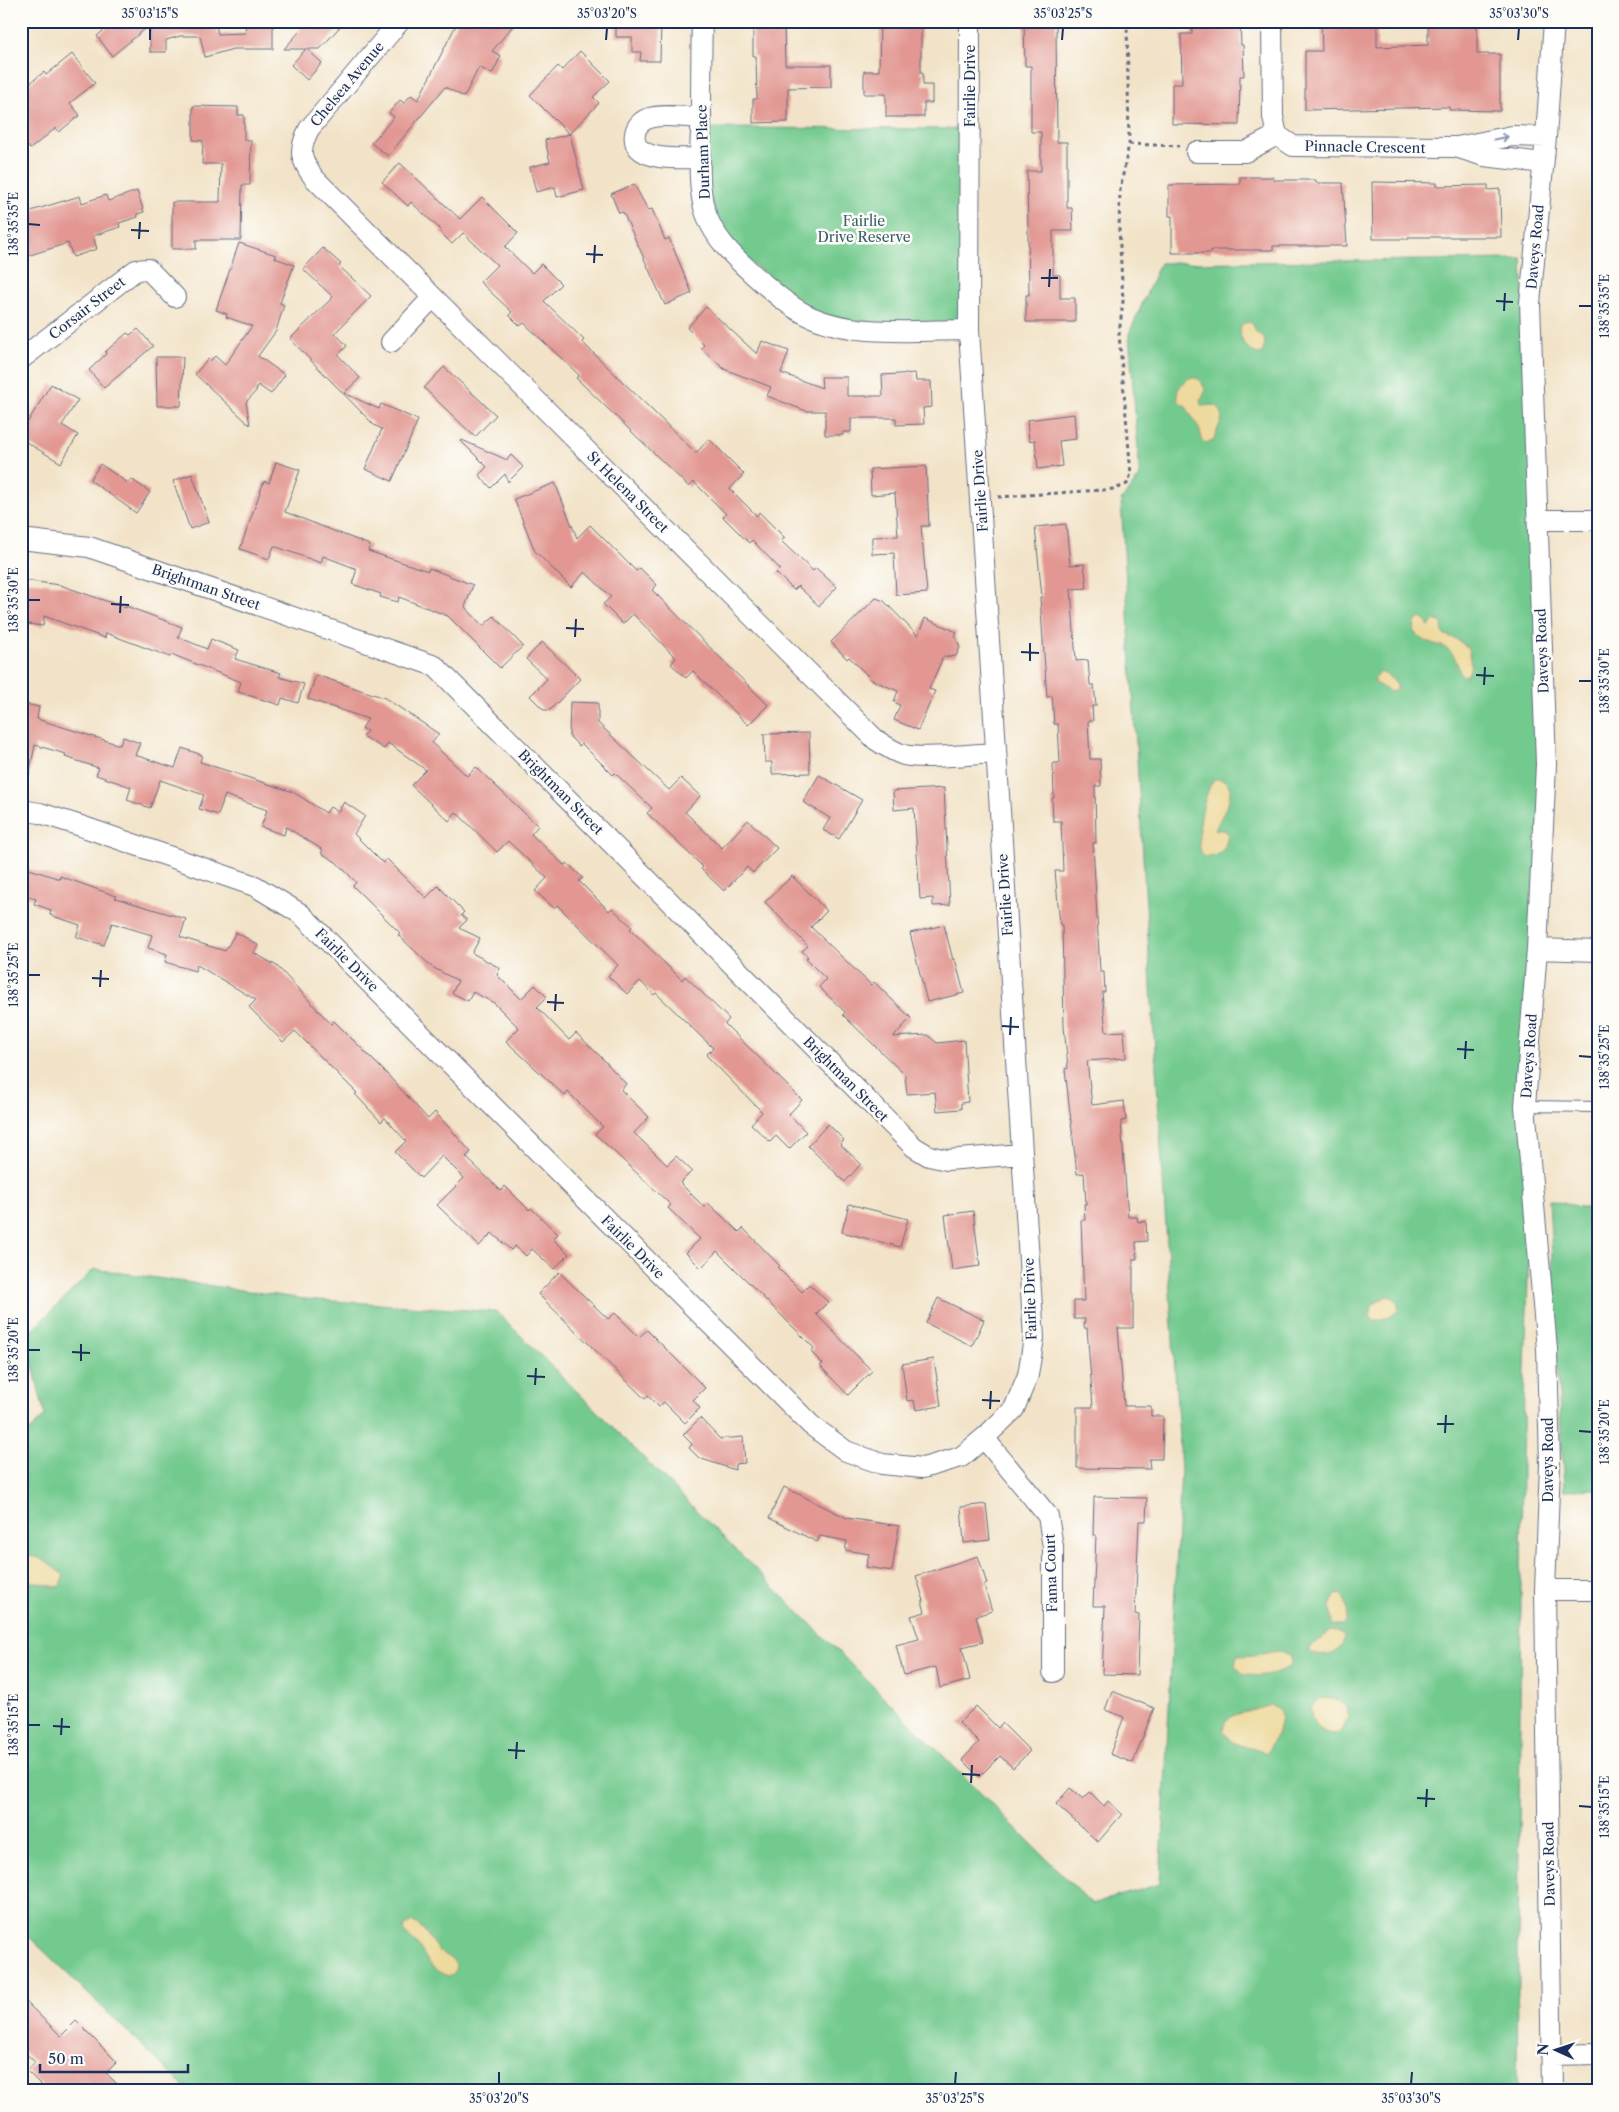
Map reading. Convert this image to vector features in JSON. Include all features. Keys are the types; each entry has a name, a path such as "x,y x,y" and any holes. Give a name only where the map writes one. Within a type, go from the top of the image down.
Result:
{"street":[{"name":"Chelsea Avenue","path":"301,151 302,142 318,118 400,21"},
{"name":"Durham Place","path":"702,21 700,158 705,213 716,236 734,258 778,296 805,314 832,325 858,330 969,330"},
{"name":"Fairlie Drive","path":"21,810 40,813 78,825 255,886 301,914 811,1425 846,1451 882,1464 923,1468 961,1458 1014,1409 1028,1375 1034,1338 969,330 970,21"},
{"path":"1196,152 1244,152 1277,135 1273,117 1272,21"},
{"name":"Daveys Road","path":"1552,2091 1545,1590 1550,1465 1547,1349 1525,1106 1537,949 1546,764 1530,303 1546,137 1554,21"},
{"path":"700,118 651,117 639,124 635,135 636,144 643,153 666,158 700,158"},
{"name":"Pinnacle Crescent","path":"1277,135 1292,146 1457,148 1512,136 1546,137"},
{"name":"Pinnacle Crescent","path":"1457,148 1484,156 1542,163"},
{"name":"St Helena Street","path":"301,151 302,162 314,178 876,740 890,750 919,757 996,753"},
{"name":"Corsair Street","path":"21,359 136,270 148,269 175,297"},
{"path":"391,342 433,297"},
{"path":"1538,520 1598,520"},
{"name":"Brightman Street","path":"21,539 89,547 435,666 914,1147 929,1156 947,1160 1022,1154"},
{"path":"1537,949 1598,951"},
{"name":"Fama Court","path":"984,1438 1048,1516 1053,1546 1053,1672"},
{"path":"1545,1590 1598,1590"},
{"path":"1551,2055 1598,2054"}],"lane":[{"path":"1525,1106 1598,1107"}],"path":[{"path":"980,498 1115,489 1127,484 1131,474 1119,334 1124,301 1119,228 1120,190 1129,144 1127,21"},
{"path":"1129,144 1175,144 1196,152"}],"green space":[{"name":"Fairlie Drive Reserve","path":"701,128 970,129 969,330 832,325 716,236"},
{"path":"1522,259 1546,750 1522,1456 1517,2091 189,2091 21,1929 21,1438 45,1416 26,1336 94,1269 304,1299 497,1312 1092,1904 1160,1884 1181,1470 1121,501 1140,476 1129,334 1160,263"},
{"path":"1549,1200 1598,1211 1598,1489 1564,1490"}],"sand":[{"path":"1249,322 1253,324 1256,332 1264,337 1265,345 1262,353 1254,352 1246,346 1241,338 1240,329 1242,324"},
{"path":"1191,377 1199,379 1206,390 1200,402 1202,406 1215,405 1222,413 1221,422 1214,441 1205,443 1202,440 1198,426 1186,406 1179,402 1177,394 1179,388"},
{"path":"1421,618 1425,620 1429,627 1434,620 1442,623 1443,634 1456,639 1468,648 1471,665 1468,675 1463,676 1460,673 1452,653 1446,648 1428,642 1414,632 1415,622"},
{"path":"1380,672 1396,682 1397,690 1390,692 1375,683 1374,678"},
{"path":"1214,779 1223,780 1228,785 1230,791 1226,808 1215,829 1227,831 1227,837 1225,846 1219,854 1204,857 1199,841 1199,830 1203,806"},
{"path":"1387,1296 1396,1300 1398,1310 1390,1317 1373,1321 1370,1314 1373,1304"},
{"path":"28,1556 44,1560 64,1575 60,1586 56,1587 21,1579 21,1563"},
{"path":"1341,1594 1347,1605 1347,1618 1344,1625 1332,1625 1331,1607 1335,1595"},
{"path":"1331,1630 1338,1631 1344,1636 1341,1647 1332,1654 1326,1655 1310,1652 1310,1648"},
{"path":"1278,1651 1290,1656 1292,1661 1290,1667 1273,1673 1255,1676 1243,1674 1235,1665 1237,1656"},
{"path":"1318,1699 1336,1699 1346,1707 1348,1719 1341,1732 1335,1734 1324,1732 1313,1719 1311,1707"},
{"path":"1272,1705 1279,1710 1281,1720 1266,1753 1232,1742 1223,1730 1225,1721 1235,1715"},
{"path":"412,1922 424,1930 438,1950 453,1960 457,1968 454,1973 449,1976 437,1971 416,1943 404,1932 405,1926"}],"building":[{"path":"115,21 215,21 218,34 245,33 246,21 273,21 273,49 233,49 205,57 200,36 180,36 166,40 166,52 150,52 150,25 112,56 97,36"},
{"path":"309,21 345,21 320,49 307,49 322,63 307,80 291,65 306,49 284,49"},
{"path":"458,21 517,21 492,51 501,56 492,74 479,67 464,97 445,87 388,156 371,143 394,117 389,113 400,100 404,103 411,95 418,100"},
{"path":"616,21 661,21 660,61 640,61 641,52 632,52 632,37 616,37"},
{"path":"753,21 784,21 785,65 831,65 831,87 788,88 788,122 753,123 753,99 757,99 756,56 753,56"},
{"path":"880,21 921,21 921,73 923,73 923,85 932,85 932,103 924,103 924,117 886,117 886,94 864,94 864,71 879,71"},
{"path":"1024,21 1056,21 1057,142 1067,142 1067,208 1072,208 1073,231 1053,231 1053,275 1060,275 1060,298 1075,298 1075,322 1026,322 1026,295 1029,295 1027,171 1041,171 1041,132 1031,132 1031,66 1025,66"},
{"path":"1192,21 1240,21 1244,76 1240,76 1239,125 1172,124 1172,84 1182,84 1181,34 1192,34"},
{"path":"1321,21 1377,21 1377,47 1428,45 1428,21 1477,21 1477,54 1500,54 1500,111 1449,110 1449,107 1305,110 1305,51 1322,51"},
{"path":"580,51 610,81 593,97 599,103 569,134 530,95 558,66 562,70"},
{"path":"72,54 95,83 70,103 80,115 59,132 56,128 30,149 21,138 21,90 44,72 46,75"},
{"path":"193,106 238,107 238,115 244,115 244,140 251,140 250,185 242,185 241,240 196,240 196,249 172,249 172,202 220,202 221,164 202,164 203,141 193,140"},
{"path":"570,134 584,190 557,197 555,187 536,192 530,167 550,162 545,140"},
{"path":"400,163 460,219 482,197 518,233 505,247 532,273 541,264 561,284 544,301 584,340 582,342 696,453 709,439 744,474 730,489 757,516 759,512 785,538 781,541 813,571 816,568 837,587 819,606 798,586 794,590 776,573 780,569 752,540 749,543 723,517 726,514 694,482 689,487 576,378 579,375 524,323 520,326 509,315 512,312 480,282 497,265 463,233 452,244 440,232 441,230 411,202 408,206 382,182"},
{"path":"1240,177 1273,177 1273,180 1316,180 1316,183 1343,183 1347,246 1273,246 1273,250 1211,250 1211,253 1172,253 1172,216 1169,216 1169,185 1240,184"},
{"path":"1372,182 1437,183 1437,186 1488,185 1488,190 1500,189 1501,237 1373,239"},
{"path":"634,184 648,210 652,209 665,240 669,238 692,293 665,305 623,212 619,213 611,194"},
{"path":"137,191 144,212 137,214 138,217 119,223 120,227 93,236 97,249 73,257 68,243 21,258 21,214 80,196 82,203 106,195 108,201"},
{"path":"239,243 276,255 275,258 294,265 280,303 284,305 276,331 258,356 285,375 271,394 258,385 256,391 246,402 250,425 195,374 208,359 210,361 215,356 225,365 252,326 226,317 227,314 216,310"},
{"path":"323,248 371,296 335,333 347,346 338,355 360,378 344,393 379,409 381,404 418,420 392,481 365,469 382,429 374,425 290,339 333,297 303,269"},
{"path":"706,307 757,354 762,341 789,351 781,373 822,388 821,377 847,377 847,396 883,396 882,375 915,373 916,381 931,381 932,407 923,408 924,424 896,425 896,418 851,418 851,432 843,432 843,435 825,435 825,411 806,411 767,396 771,387 724,369 701,348 704,345 687,328"},
{"path":"138,329 153,346 104,388 89,370 106,354 105,352 127,333 130,335"},
{"path":"156,357 183,357 181,406 157,406"},
{"path":"444,367 496,415 475,437 424,388"},
{"path":"51,384 78,400 62,425 78,435 61,463 21,439 21,433"},
{"path":"1074,414 1076,439 1059,441 1062,466 1038,469 1035,440 1029,441 1027,420"},
{"path":"462,440 507,460 511,455 523,467 508,482 505,474 491,488 479,475 487,467"},
{"path":"276,462 300,470 285,512 370,545 368,551 428,571 429,568 473,585 465,607 483,626 494,616 523,646 500,668 448,616 399,597 398,602 380,597 381,594 352,584 357,569 323,556 321,563 274,546 269,559 240,549 264,481 269,483"},
{"path":"100,464 128,483 131,479 150,492 136,513 90,480"},
{"path":"926,466 929,526 921,526 927,593 896,595 894,553 872,554 872,537 898,536 895,493 871,495 870,469"},
{"path":"192,474 209,522 190,529 173,481"},
{"path":"555,483 577,538 590,525 636,571 640,568 657,585 652,590 768,705 748,725 693,671 686,678 671,664 676,658 633,614 623,624 603,604 611,597 585,572 571,587 535,551 514,499"},
{"path":"1066,524 1070,565 1084,564 1087,588 1071,589 1076,661 1088,660 1090,685 1094,685 1096,706 1092,706 1093,721 1088,721 1090,759 1100,759 1101,786 1095,786 1096,843 1093,843 1100,972 1104,972 1105,992 1102,992 1106,1032 1124,1031 1126,1058 1087,1061 1092,1105 1124,1101 1126,1120 1121,1121 1128,1217 1137,1217 1138,1222 1146,1221 1147,1241 1136,1242 1137,1259 1133,1259 1133,1328 1118,1328 1124,1406 1151,1406 1151,1416 1163,1416 1162,1459 1149,1459 1150,1469 1077,1468 1077,1407 1093,1407 1087,1328 1084,1328 1085,1319 1074,1319 1074,1301 1084,1301 1081,1220 1085,1220 1084,1204 1086,1204 1084,1173 1077,1174 1065,1069 1068,1068 1064,1026 1062,925 1060,925 1055,871 1063,871 1061,821 1053,821 1052,798 1054,798 1053,763 1060,763 1058,724 1054,724 1052,696 1047,697 1040,597 1042,597 1035,527"},
{"path":"21,580 60,585 126,608 126,606 182,627 178,637 207,649 211,639 239,650 235,659 281,673 279,677 304,684 298,703 282,698 280,705 238,692 241,682 171,654 170,657 106,633 105,638 44,616 43,626 21,623"},
{"path":"876,598 884,601 918,636 925,618 957,632 955,636 960,647 956,656 943,657 929,689 935,691 918,730 894,720 900,705 894,702 898,691 872,680 849,657 847,659 831,642"},
{"path":"542,642 580,679 550,710 544,710 530,696 547,679 526,659"},
{"path":"316,675 385,698 439,734 432,743 467,776 476,767 538,826 531,834 564,865 567,863 583,878 579,881 609,911 612,908 632,927 630,929 682,980 685,976 729,1019 725,1024 802,1100 789,1114 806,1132 789,1149 776,1136 770,1142 751,1124 762,1112 706,1055 713,1048 656,993 654,995 640,981 627,994 608,976 618,965 557,905 554,908 535,891 547,878 508,841 497,852 456,812 449,821 411,785 426,770 388,743 384,749 363,736 367,731 362,728 368,719 308,699"},
{"path":"570,702 598,703 598,723 669,790 681,778 700,796 685,812 722,848 748,820 777,848 753,873 747,867 724,891 701,869 703,867 647,813 652,808 615,773 613,775 582,744 579,746 569,736"},
{"path":"21,703 39,707 37,719 120,745 123,737 140,743 135,755 175,768 182,748 202,755 200,762 293,792 326,813 330,807 338,812 344,802 365,816 354,834 383,863 387,859 426,898 438,886 464,912 461,915 467,920 459,928 480,938 472,953 500,968 497,975 521,999 535,985 547,997 537,1007 569,1040 576,1033 601,1057 626,1084 621,1090 649,1117 634,1133 667,1165 676,1156 692,1171 680,1183 704,1207 708,1203 739,1232 743,1228 802,1292 809,1284 828,1302 816,1314 872,1371 848,1395 820,1366 823,1364 811,1352 814,1348 717,1251 701,1268 686,1253 700,1239 668,1208 671,1205 595,1134 603,1127 568,1092 565,1096 506,1041 519,1028 494,1003 473,992 468,1001 452,993 458,981 432,967 398,935 400,933 353,886 356,882 336,862 321,853 323,850 286,827 284,835 261,827 267,810 225,795 218,815 199,809 204,795 160,780 150,808 127,800 131,787 96,775 99,768 65,757 66,754 35,745 29,775 21,774"},
{"path":"809,733 810,773 772,774 772,762 765,762 764,734"},
{"path":"819,775 862,800 839,839 823,830 830,818 803,802"},
{"path":"944,788 950,905 933,906 933,898 920,899 914,808 894,810 893,791"},
{"path":"26,868 60,879 60,876 116,896 115,898 186,919 180,937 225,951 236,932 258,945 254,953 277,966 331,1024 334,1021 385,1072 428,1119 435,1112 471,1152 466,1157 501,1191 505,1186 529,1210 531,1208 558,1234 553,1239 569,1254 554,1269 532,1249 526,1256 515,1246 511,1250 492,1233 479,1246 437,1205 464,1178 442,1156 421,1178 395,1152 406,1141 385,1118 381,1122 355,1094 357,1093 295,1031 283,1042 249,1007 256,1000 197,965 195,971 165,962 167,954 148,948 152,935 112,923 104,945 76,937 80,925 50,915 51,910 34,904 36,899 21,894 21,882"},
{"path":"792,876 827,911 811,927 871,985 874,982 911,1018 893,1037 928,1035 937,1043 964,1040 968,1102 961,1103 961,1109 937,1111 935,1092 907,1094 905,1075 843,1015 845,1012 819,987 826,979 806,959 808,957 802,951 808,946 765,902"},
{"path":"944,925 964,993 927,1002 910,933"},
{"path":"828,1124 844,1140 840,1144 861,1164 845,1182 808,1146"},
{"path":"849,1204 908,1219 900,1247 842,1232"},
{"path":"973,1211 980,1266 952,1270 945,1215"},
{"path":"559,1272 608,1319 615,1313 639,1337 647,1330 705,1388 693,1400 700,1408 685,1423 664,1402 659,1407 648,1396 645,1399 538,1294"},
{"path":"938,1298 984,1320 972,1346 926,1323"},
{"path":"934,1359 941,1406 916,1410 914,1400 907,1401 902,1364"},
{"path":"700,1418 720,1439 743,1437 745,1463 735,1464 735,1470 699,1458 689,1448 692,1444 683,1435"},
{"path":"784,1487 847,1518 899,1526 892,1571 866,1567 869,1554 845,1550 847,1541 820,1536 817,1542 769,1518"},
{"path":"1094,1497 1147,1498 1146,1521 1139,1521 1135,1614 1139,1615 1137,1675 1102,1674 1105,1606 1093,1606 1096,1535 1093,1535"},
{"path":"986,1504 990,1540 964,1543 961,1507"},
{"path":"978,1556 987,1584 984,1585 992,1611 976,1616 983,1642 962,1647 970,1680 940,1688 936,1667 904,1675 896,1645 919,1639 911,1616 925,1612 922,1601 924,1601 916,1576"},
{"path":"1112,1691 1154,1708 1133,1763 1110,1754 1124,1717 1105,1710"},
{"path":"976,1706 998,1728 1002,1723 1030,1751 1013,1768 1000,1756 979,1777 962,1760 979,1742 959,1723"},
{"path":"1070,1788 1083,1799 1090,1792 1104,1806 1108,1801 1122,1814 1098,1842 1056,1804"},
{"path":"21,1997 61,2036 76,2021 117,2062 106,2073 124,2091 47,2091 27,2071 35,2062 21,2049"}]}
